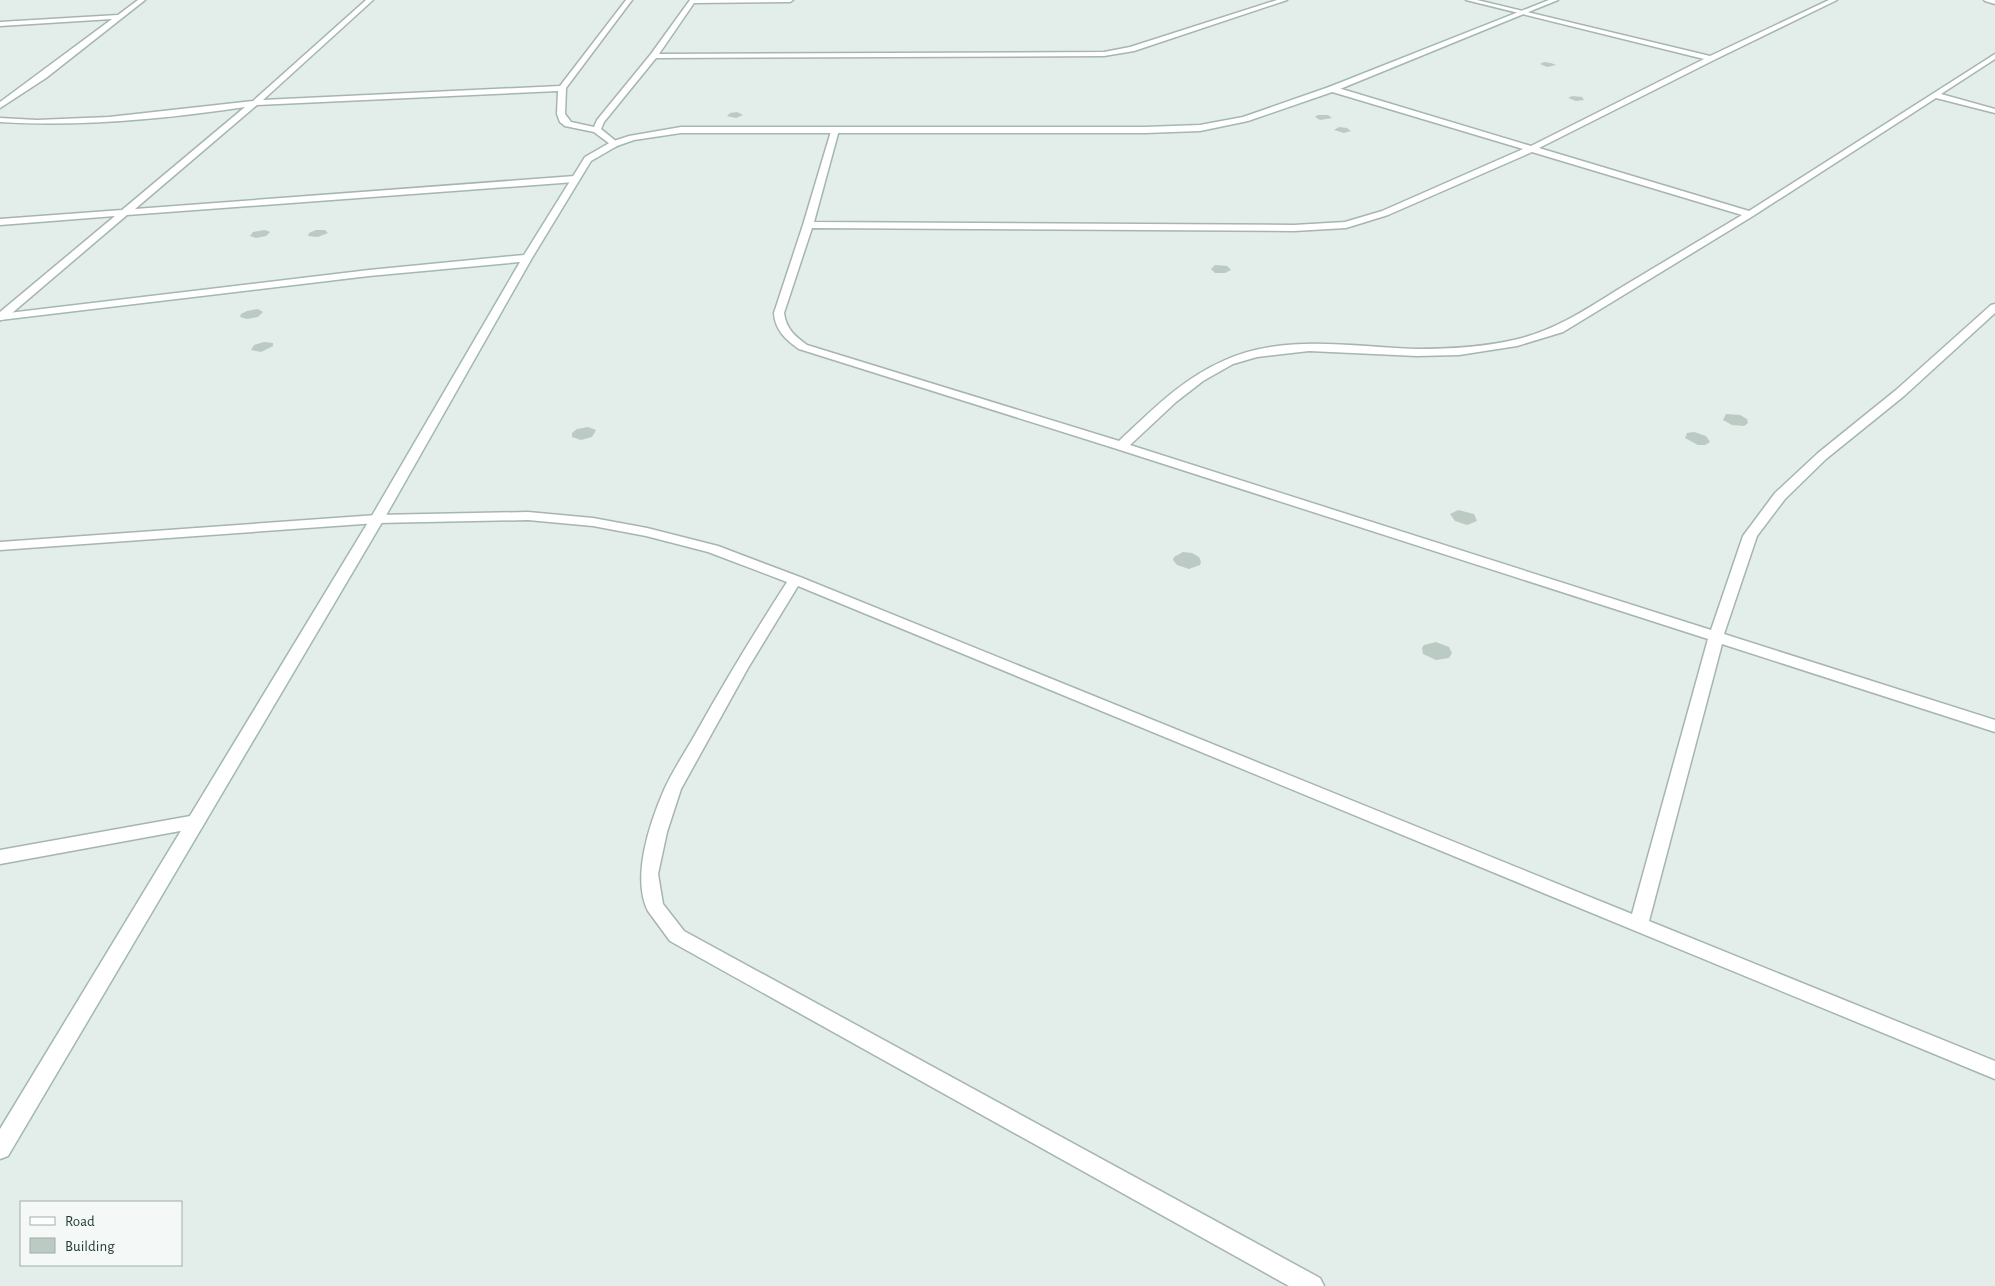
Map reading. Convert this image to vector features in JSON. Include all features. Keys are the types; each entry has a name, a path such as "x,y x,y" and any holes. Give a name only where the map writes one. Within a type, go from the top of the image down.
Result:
{"street":[{"path":"0,106 43,76 117,17 142,0"},
{"path":"0,317 127,212 370,0"},
{"path":"614,144 597,130 568,124 563,120 560,114 562,88 630,0"},
{"path":"597,130 600,122 654,56 693,0 790,0"},
{"path":"654,56 1104,54 1131,49 1284,0"},
{"path":"1469,0 1712,58"},
{"path":"0,1149 377,519 527,258 588,159 614,144 632,138 681,130 1145,130 1200,128 1245,119 1332,89 1555,0"},
{"path":"808,225 1294,228 1346,225 1385,213 1533,148 1712,58 1834,0"},
{"path":"1987,0 1995,2"},
{"path":"0,24 117,17"},
{"path":"1121,446 1182,390 1229,362 1263,352 1299,347 1337,346 1443,352 1493,348 1528,342 1559,330 1750,214 1995,56"},
{"path":"0,120 37,122 109,119 222,108 255,102 562,88"},
{"path":"1332,89 1750,214"},
{"path":"1934,95 1995,111"},
{"path":"835,130 808,225 779,313 779,322 792,339 803,346 820,353 1121,446 1995,726"},
{"path":"0,222 575,179"},
{"path":"0,317 369,274 527,258"},
{"path":"1639,924 1716,637 1750,536 1780,496 1822,456 1900,393 1995,307"},
{"path":"0,546 377,519 528,516 593,522 647,532 714,549 796,580 1995,1070"},
{"path":"796,580 740,668 673,789 658,832 649,874 654,906 677,936 1312,1286"},
{"path":"0,857 196,822"}],"building":[{"path":"1544,62 1556,65 1547,67 1540,64"},
{"path":"1572,96 1582,97 1584,100 1576,101 1568,98"},
{"path":"737,112 743,115 736,118 727,116 730,113"},
{"path":"1318,115 1328,115 1332,118 1320,120 1315,117"},
{"path":"1339,127 1347,128 1351,131 1344,133 1334,130"},
{"path":"265,230 270,232 266,236 256,238 250,236 253,232"},
{"path":"316,230 325,230 328,233 318,237 308,236 309,233"},
{"path":"1215,265 1227,266 1231,270 1225,273 1215,273 1211,269"},
{"path":"258,309 263,312 258,317 247,319 240,317 241,314 247,311"},
{"path":"264,342 273,343 273,346 261,352 251,350 254,345"},
{"path":"1726,414 1740,415 1747,419 1748,423 1744,426 1732,425 1723,420"},
{"path":"588,427 596,430 592,437 581,440 572,437 572,433 577,429"},
{"path":"1694,432 1706,436 1710,442 1705,445 1698,445 1685,438 1687,433"},
{"path":"1458,510 1474,514 1477,521 1467,525 1455,521 1450,514"},
{"path":"1183,552 1192,553 1199,557 1200,565 1189,569 1177,565 1173,560 1174,557"},
{"path":"1436,642 1449,647 1452,653 1449,658 1436,660 1423,654 1422,648 1424,645"}]}
